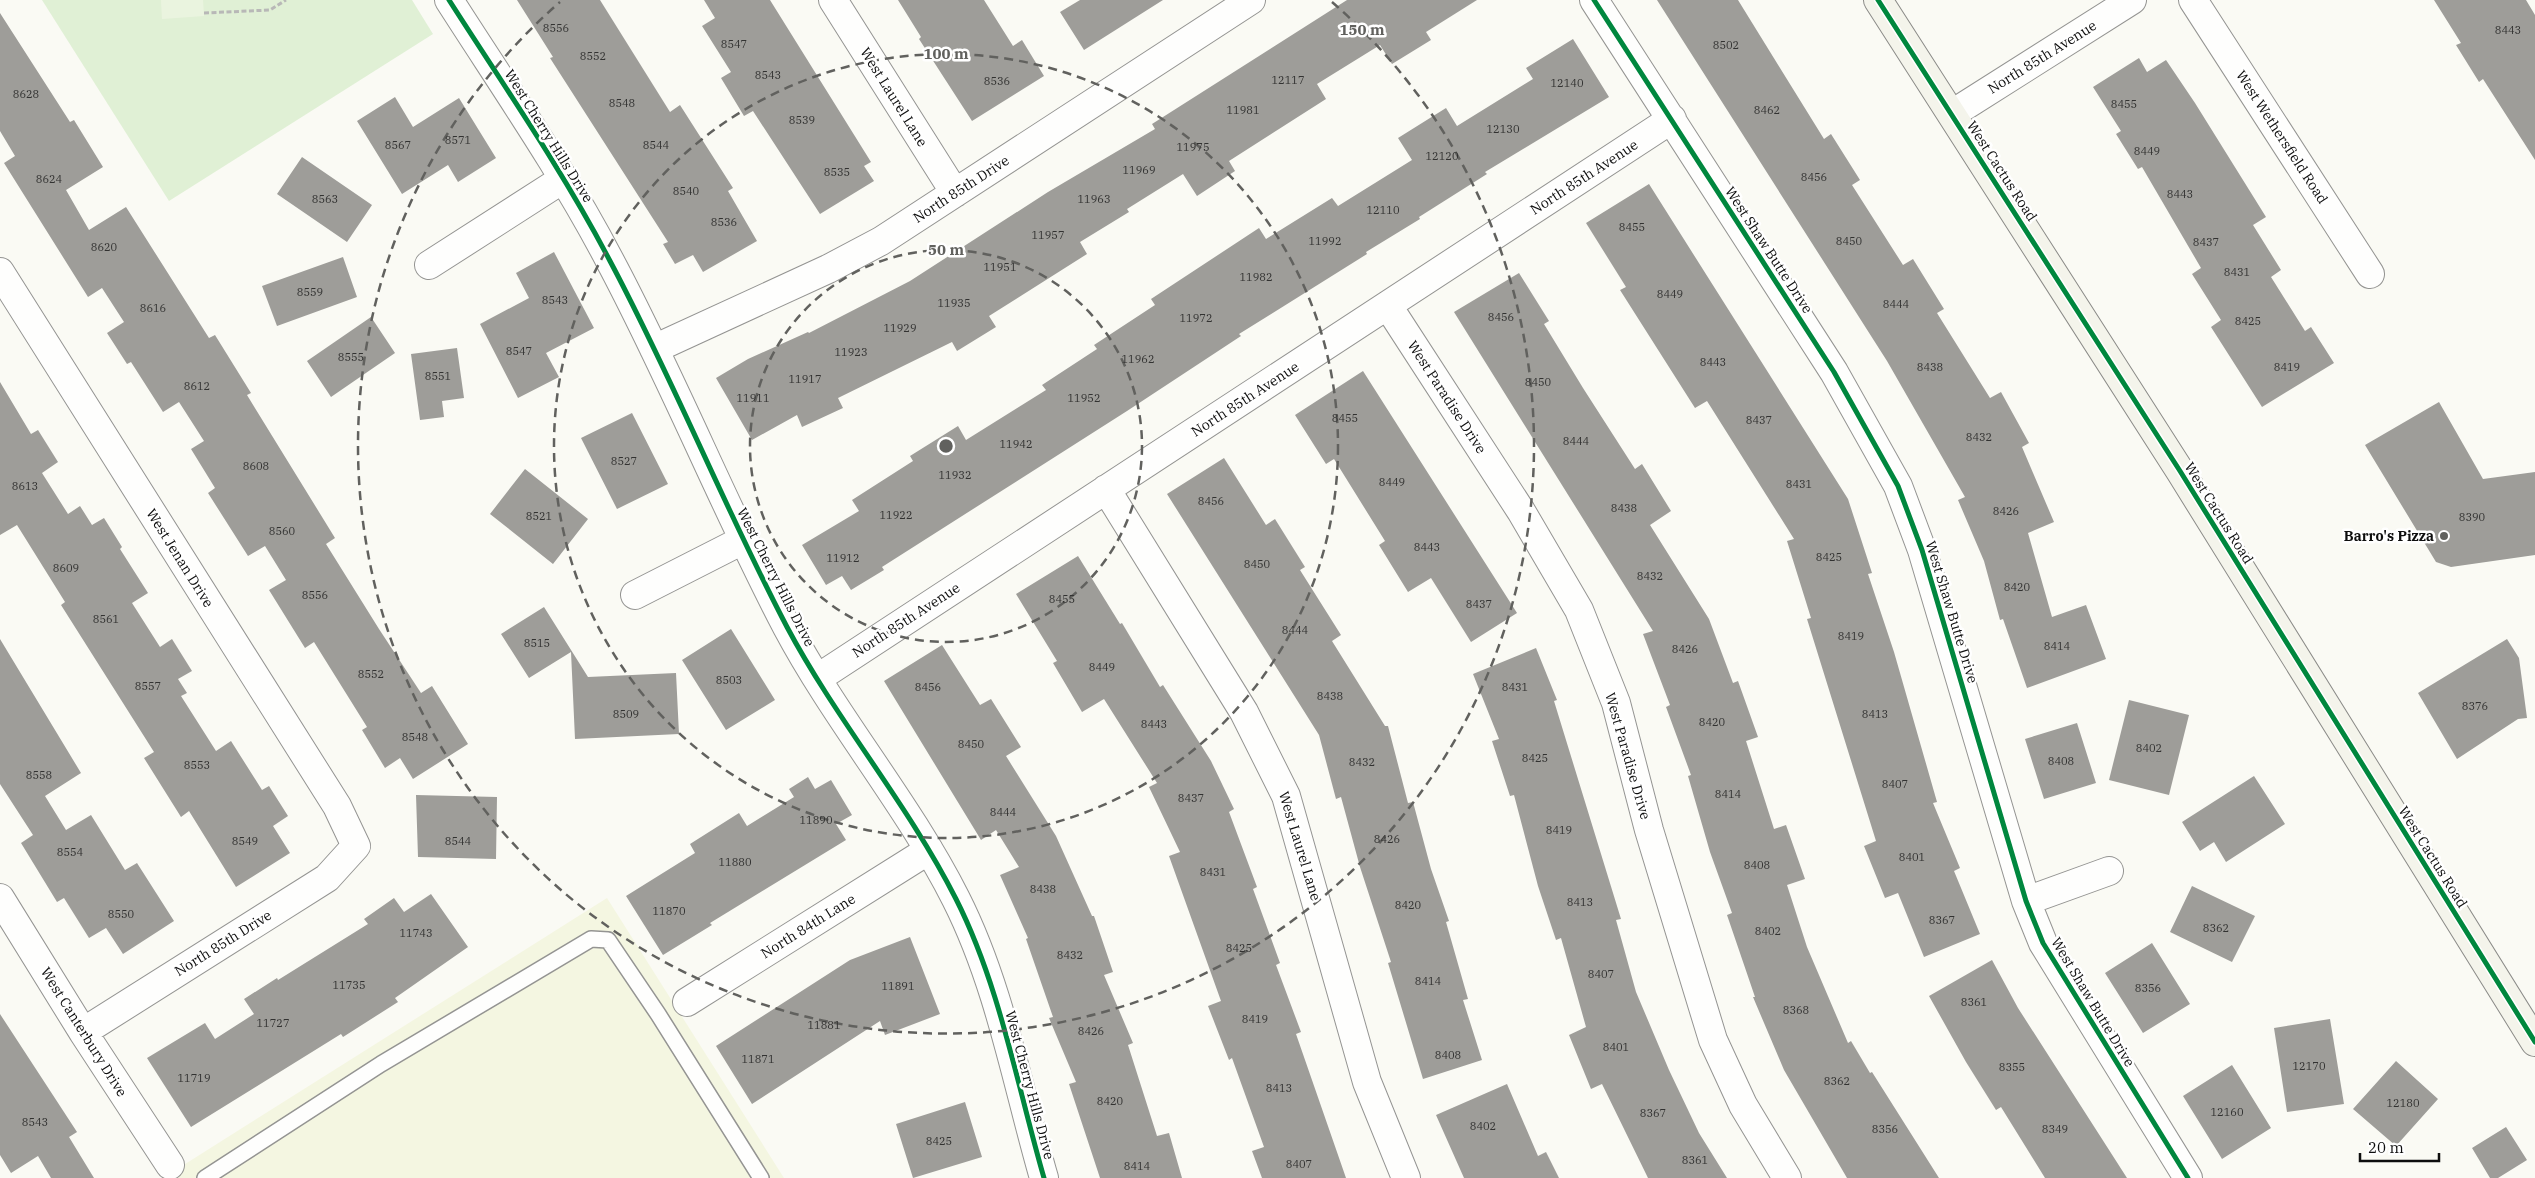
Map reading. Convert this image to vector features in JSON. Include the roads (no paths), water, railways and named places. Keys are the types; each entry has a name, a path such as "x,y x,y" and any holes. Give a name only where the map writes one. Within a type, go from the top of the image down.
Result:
{"main road":[{"name":"West Cactus Road","path":"1878,0 2174,463 2535,1042"}],"street":[{"name":"West Cherry Hills Drive","path":"449,0 564,179 608,256 654,349 743,540 789,630 929,850 956,899 981,953 1044,1178"},
{"name":"West Laurel Lane","path":"833,0 955,193"},
{"name":"North 85th Drive","path":"654,349 860,254 955,193 1221,8 1251,0"},
{"name":"West Shaw Butte Drive","path":"1594,0 1834,372 1898,486 1922,550 2026,900 2043,943 2188,1178"},
{"name":"North 85th Avenue","path":"1952,114 2132,0"},
{"name":"West Wethersfield Road","path":"2193,0 2370,274"},
{"name":"North 85th Avenue","path":"818,678 1672,119"},
{"name":"West Cherry Hills Drive","path":"429,265 564,179"},
{"name":"West Jenan Drive","path":"0,272 338,806 356,846"},
{"name":"West Paradise Drive","path":"1388,306 1521,511 1578,610 1616,703 1649,830 1713,1040 1743,1105 1787,1178"},
{"name":"West Laurel Lane","path":"1106,488 1244,712 1286,796 1367,1082 1406,1178"},
{"name":"West Cherry Hills Drive","path":"635,595 743,540"},
{"name":"North 85th Drive","path":"83,1032 327,878 356,846"},
{"name":"North 84th Lane","path":"687,1002 929,850"},
{"path":"2026,900 2109,871"},
{"name":"West Canterbury Drive","path":"0,898 83,1032 170,1165"}],"lane":[{"path":"205,1178 381,1064 591,939 608,940 658,1014 761,1178"}],"place":[{"name":"Barro's Pizza","path":"2444,536"}]}
